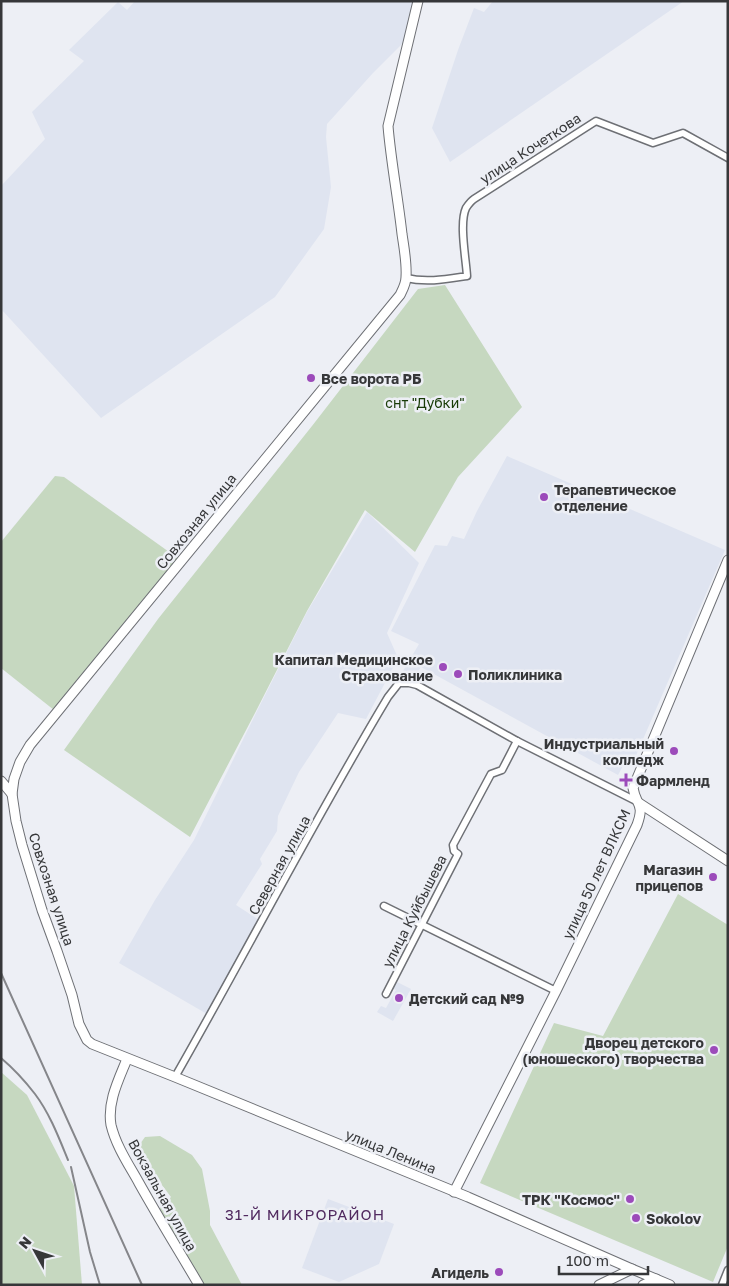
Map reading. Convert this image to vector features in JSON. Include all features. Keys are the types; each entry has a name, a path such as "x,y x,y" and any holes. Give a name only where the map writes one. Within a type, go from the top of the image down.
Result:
{"street":[{"name":"Совхозная улица","path":"98,1047 87,1040 79,1024 58,951 42,910 22,845 12,794 16,770 30,745 400,295 406,278 405,260 388,126 418,1"},
{"name":"улица Кочеткова","path":"406,278 430,280 468,276 463,233 464,216 470,202 596,121 653,143 683,133 728,158"},
{"name":"улица 50 лет ВЛКСМ","path":"454,1192 556,992 641,815 641,809 633,788 728,560"},
{"name":"Северная улица","path":"175,1077 333,791 388,697 399,683 409,683 417,686 517,741"},
{"path":"517,741 639,803 728,861"},
{"name":"улица Куйбышева","path":"386,994 458,854 454,851 453,845 491,774 502,770 517,741"},
{"path":"1,781 12,794"},
{"path":"384,906 556,992"},
{"name":"улица Ленина","path":"98,1047 454,1192 670,1285"},
{"name":"Вокзальная улица","path":"127,1059 113,1095 111,1124 120,1149 199,1285"},
{"path":"599,1285 632,1270"},
{"path":"722,1285 728,1270"},
{"path":"644,1285 656,1279"}],"shaded area":[{"path":"135,1 413,1 418,11 410,36 373,73 327,124 326,137 331,187 324,229 275,297 101,418 1,309 1,186 45,139 32,112 84,61 69,50 118,2 127,10"},
{"path":"493,1 684,1 450,162 432,128 474,8 484,12"},
{"path":"507,456 725,550 631,767 624,764 618,775 421,667 415,676 403,671 419,644 391,631 435,545 447,546 452,536 464,539"},
{"path":"367,512 419,563 387,633 398,658 366,719 338,713 299,772 278,816 277,831 260,859 262,864 236,905 259,920 207,1014 119,963 155,900 194,840 307,612"},
{"name":"Детский сад №9","path":"395,981 411,989 393,1021 377,1012 381,1006 386,1008 396,990 391,987"},
{"path":"328,1199 394,1224 379,1264 339,1282 302,1268"}],"green space":[{"name":"снт \"Дубки\"","path":"445,285 522,407 458,477 415,552 365,510 307,611 190,837 64,750 158,619 312,426 418,289"},
{"path":"55,476 64,477 179,559 54,710 1,668 1,542"},
{"path":"678,894 728,925 728,1246 713,1282 480,1183 554,1023 603,1036"},
{"path":"1,1072 27,1095 74,1186 82,1285 1,1285"},
{"path":"160,1136 192,1155 202,1169 210,1211 210,1225 242,1285 202,1285 161,1216 159,1209 171,1197 140,1156 140,1144 145,1137"}],"railway":[{"path":"1,973 142,1285"},
{"path":"1,1058 35,1094 54,1126 68,1160"},
{"path":"71,1167 90,1252 100,1285"}],"place":[{"name":"Все ворота РБ","path":"311,378"},
{"name":"Терапевтическое отделение","path":"544,497"},
{"name":"Капитал Медицинское Страхование","path":"443,667"},
{"name":"Поликлиника","path":"458,674"},
{"name":"Индустриальный колледж","path":"674,751"},
{"name":"Фармленд","path":"626,780"},
{"name":"Магазин прицепов","path":"713,877"},
{"name":"Детский сад №9","path":"399,998"},
{"name":"Дворец детского (юношеского) творчества","path":"714,1050"},
{"name":"ТРК \"Космос\"","path":"630,1199"},
{"name":"Sokolov","path":"636,1218"},
{"name":"Агидель","path":"499,1272"}],"district":[{"name":"31-Й МИКРОРАЙОН","path":"305,1214"}]}
